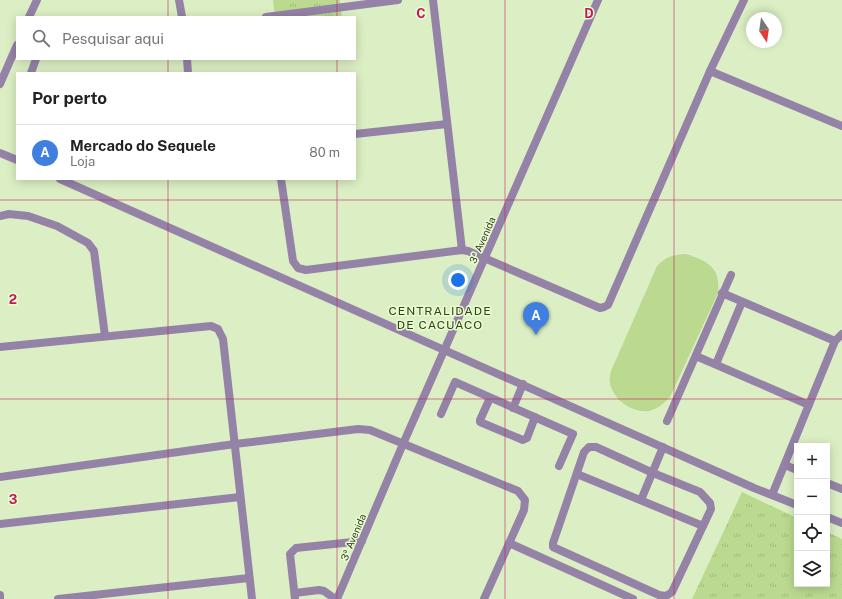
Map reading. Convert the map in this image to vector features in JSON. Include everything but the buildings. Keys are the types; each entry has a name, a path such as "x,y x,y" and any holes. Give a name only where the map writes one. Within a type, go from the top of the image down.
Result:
{"street":[{"path":"29,16 36,0"},
{"path":"179,0 182,16"},
{"path":"274,16 398,0"},
{"path":"433,0 462,250"},
{"name":"3ª Avenida","path":"336,599 598,0"},
{"path":"281,180 293,262 298,268 306,270 462,250 486,258 600,308 604,307 608,305 710,72 744,0"},
{"path":"0,84 16,47"},
{"path":"31,72 36,60"},
{"path":"187,60 188,72"},
{"path":"710,72 842,126"},
{"path":"356,134 447,124"},
{"path":"0,153 16,160"},
{"path":"62,180 794,504"},
{"path":"0,216 9,214 28,216 57,226 88,243 94,251 104,336"},
{"path":"667,421 730,275"},
{"path":"722,293 835,342"},
{"path":"716,364 742,302"},
{"path":"0,347 211,326 218,329 222,339 252,599"},
{"path":"772,495 835,342 842,334"},
{"path":"696,356 809,405"},
{"path":"441,414 455,382 535,417 573,434 559,466"},
{"path":"513,408 523,384"},
{"path":"490,398 480,422 523,440 526,438 535,417"},
{"path":"0,477 235,444 358,430 370,430 518,491 525,500 524,510 484,599"},
{"path":"589,447 596,447 653,473 700,492 706,497 710,503 711,509 672,592 666,596 659,595 553,547 577,474 584,452 589,447"},
{"path":"641,500 663,447"},
{"path":"785,465 794,469"},
{"path":"577,474 703,526"},
{"path":"830,484 842,489"},
{"path":"0,524 240,497"},
{"path":"830,518 842,523"},
{"path":"336,599 324,591 319,590 295,596 290,554 292,550 296,548 362,541"},
{"path":"509,542 633,599"},
{"path":"58,599 249,578"}],"green space":[{"path":"273,0 340,0 342,16 275,16"},
{"path":"686,254 707,263 711,267 717,277 718,293 670,397 661,406 649,411 630,408 615,395 610,382 611,371 657,266 670,257"},
{"path":"742,492 794,517 794,587 830,587 830,533 842,539 842,599 692,599"}],"place":[{"name":"Mercado do Sequele","path":"536,335"}],"district":[{"name":"CENTRALIDADE DE CACUACO","path":"440,318"}]}
